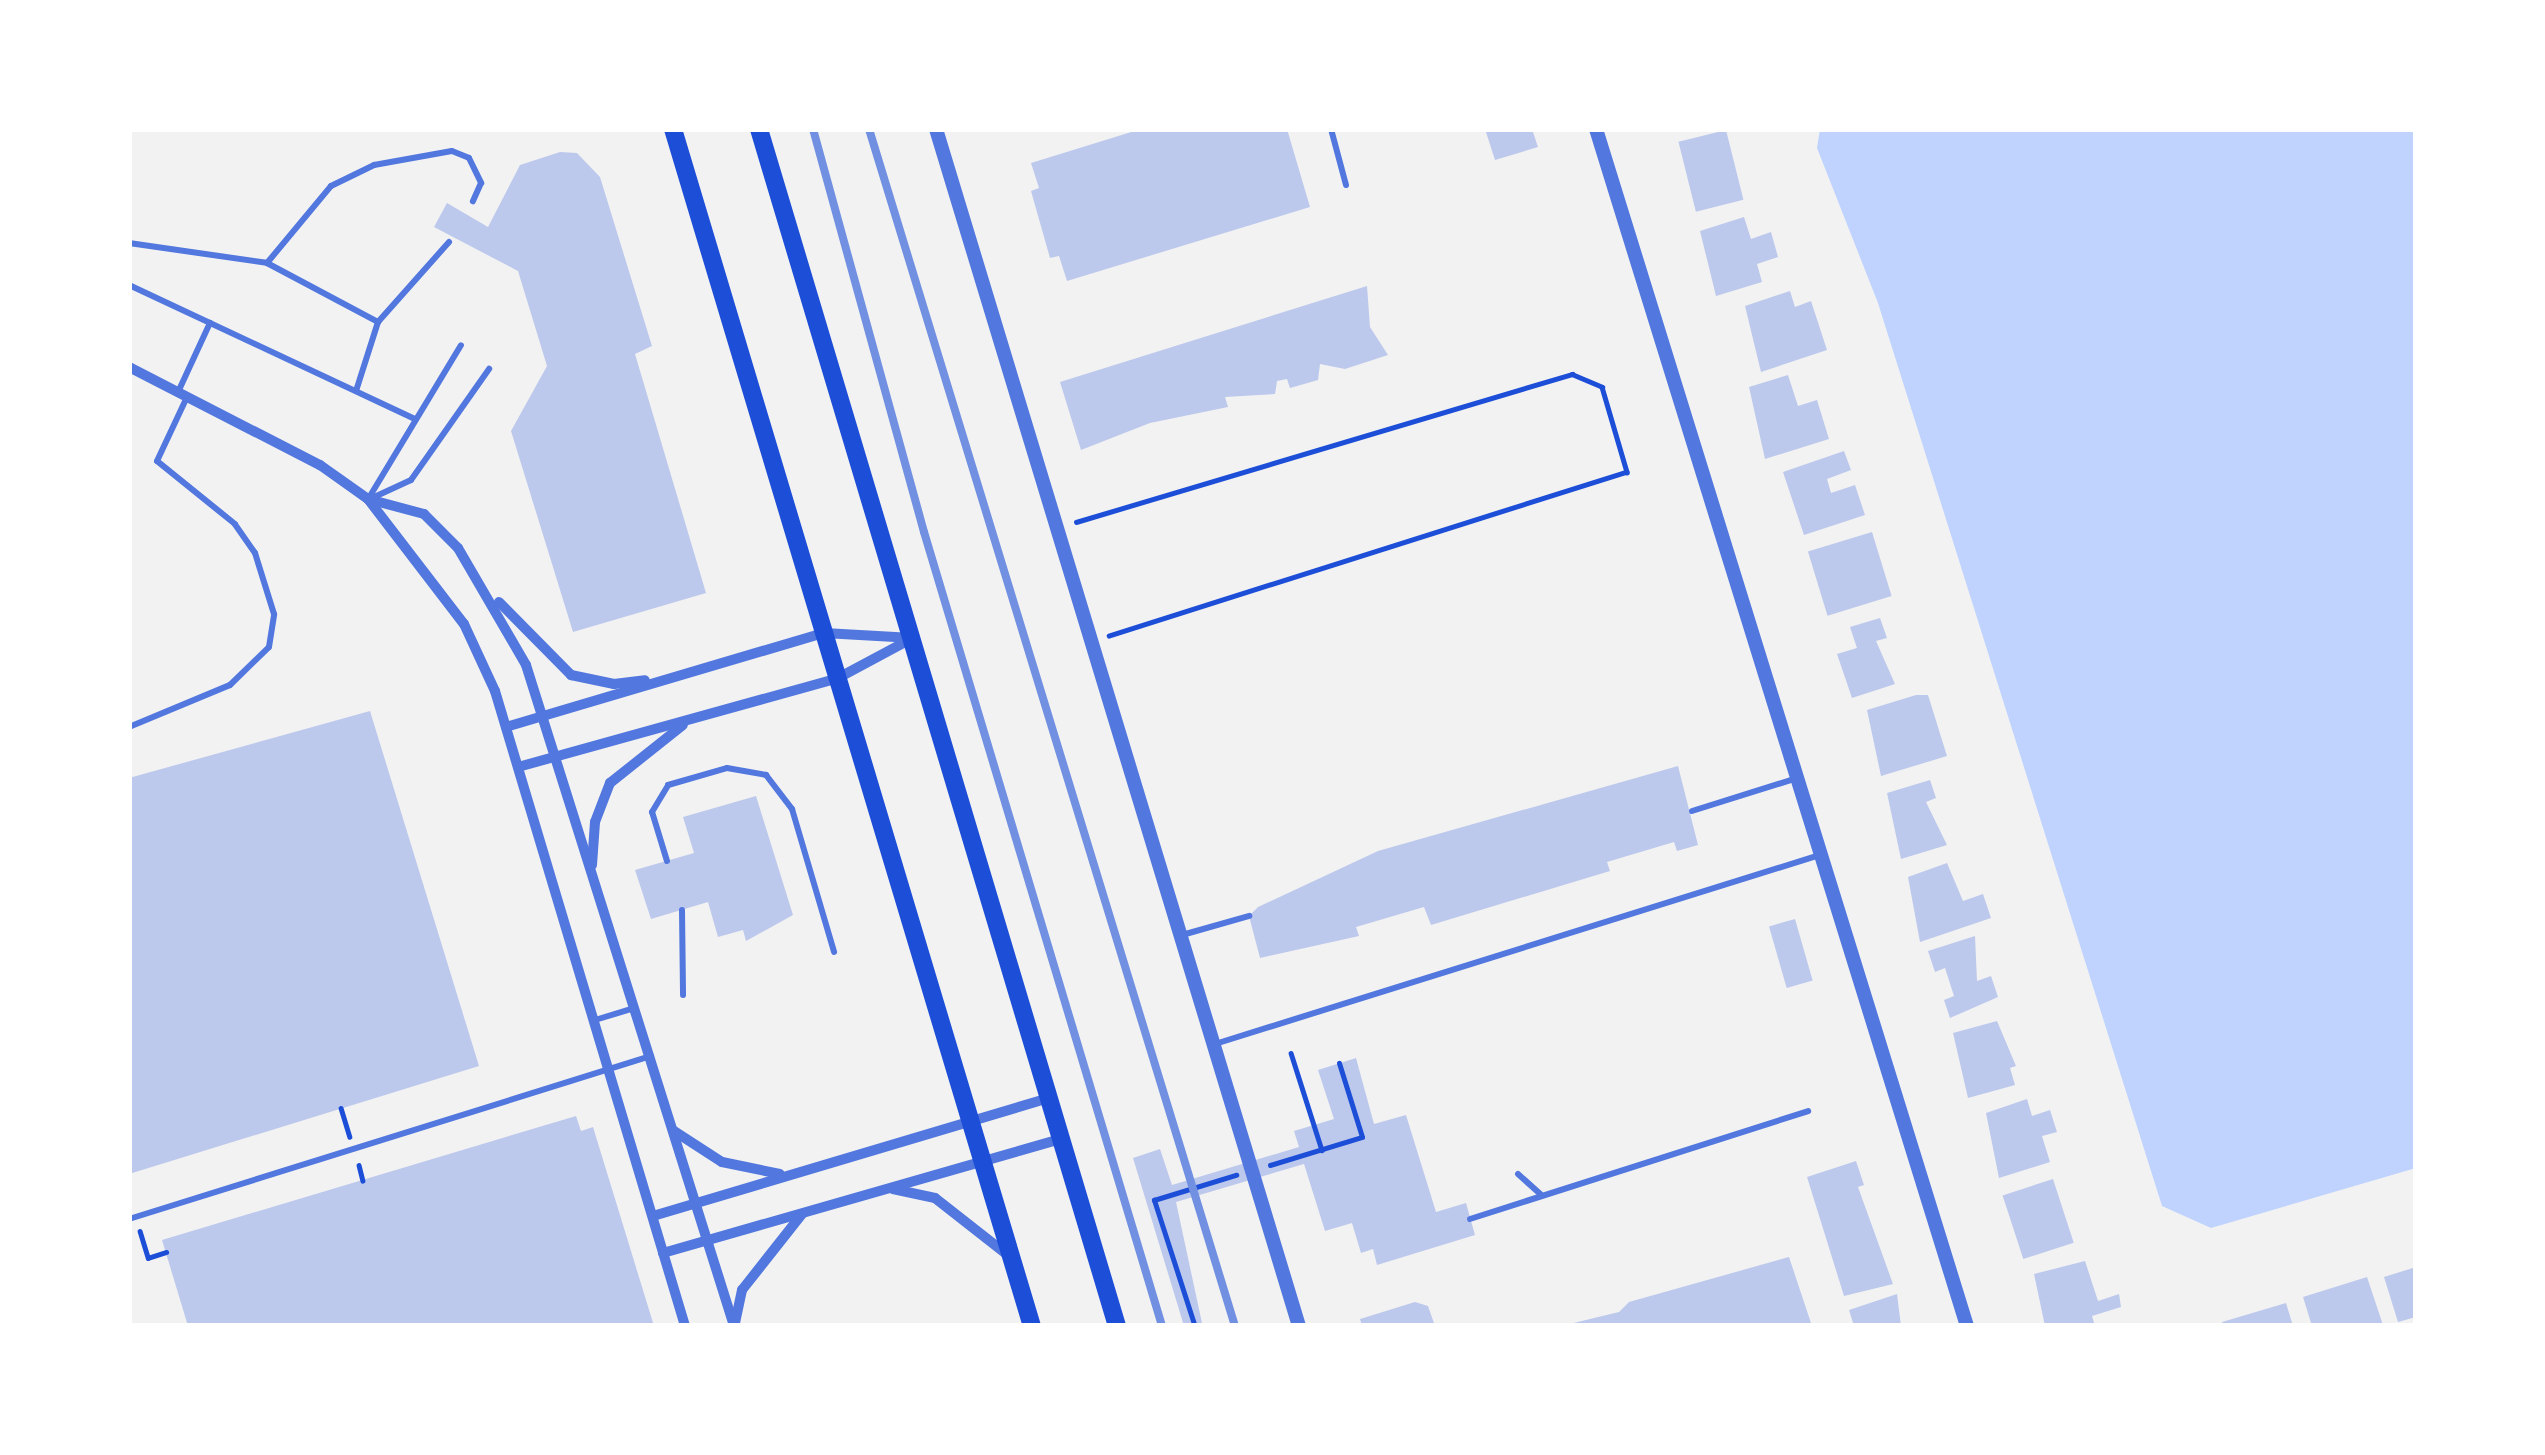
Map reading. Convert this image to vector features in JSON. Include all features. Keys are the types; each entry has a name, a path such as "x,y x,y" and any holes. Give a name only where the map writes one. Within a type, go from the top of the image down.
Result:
{"main road":[{"path":"673,129 1032,1326"},
{"path":"759,129 1117,1326"}],"street":[{"path":"936,129 1052,529 1182,935 1299,1326"},
{"path":"1597,129 1967,1326"},
{"path":"129,367 320,464 368,499 464,624 506,727 686,1326"},
{"path":"368,499 424,514 491,595 571,676 614,684 678,676"},
{"path":"491,595 542,717 734,1326"},
{"path":"506,727 824,633 913,638"},
{"path":"518,767 838,678 913,638"},
{"path":"592,874 596,822 610,783 651,744 696,718"},
{"path":"653,1216 1049,1098"},
{"path":"674,1131 745,1171 795,1173"},
{"path":"664,1252 1061,1139"},
{"path":"890,1188 935,1198 1012,1258"},
{"path":"734,1326 742,1290 803,1213"}],"lane":[{"path":"1331,129 1346,185"},
{"path":"267,263 331,187 374,165 452,151 469,158 481,183 473,201"},
{"path":"356,391 378,322 449,242"},
{"path":"129,243 267,263 378,322"},
{"path":"129,284 413,418"},
{"path":"129,727 230,685 269,646 274,614 255,553 236,524 157,461 210,322"},
{"path":"368,499 461,345"},
{"path":"368,499 412,480 489,369"},
{"path":"668,861 652,812 668,785 727,768 766,776 792,809 834,952"},
{"path":"1692,811 1798,777"},
{"path":"1215,1044 1823,854"},
{"path":"682,910 683,995"},
{"path":"1182,935 1249,916"},
{"path":"595,1020 635,1008"},
{"path":"132,1218 651,1056"},
{"path":"1470,1219 1808,1111"},
{"path":"1518,1174 1540,1194"}],"path":[{"path":"1052,529 1572,374 1601,387 1628,472 1087,644"},
{"path":"1291,1053 1322,1150"},
{"path":"1259,1168 1362,1137 1339,1063"},
{"path":"1194,1324 1154,1200 1238,1174"},
{"path":"132,1218 148,1258 166,1252"}],"water":[{"path":"1820,129 2416,129 2416,1168 2211,1228 2162,1206 1878,303 1817,148"}],"building":[{"path":"1141,129 1287,129 1310,207 1067,281 1059,256 1050,258 1031,191 1039,188 1031,163"},
{"path":"1485,129 1532,129 1538,147 1495,160"},
{"path":"1726,130 1743,200 1696,212 1678,142"},
{"path":"560,152 577,153 600,177 652,346 635,354 706,593 573,632 511,431 547,366 518,271 434,227 447,203 488,227 520,165"},
{"path":"1744,217 1751,239 1771,232 1778,257 1757,264 1762,282 1716,296 1700,231"},
{"path":"1367,286 1370,327 1388,355 1345,369 1320,364 1318,380 1290,388 1287,379 1277,381 1275,394 1225,397 1228,407 1150,423 1081,450 1060,382"},
{"path":"1790,291 1795,307 1811,301 1827,350 1761,372 1745,306"},
{"path":"1788,375 1798,406 1817,400 1829,439 1765,459 1749,387"},
{"path":"1844,451 1851,470 1827,479 1831,493 1855,485 1865,515 1804,535 1783,472"},
{"path":"1872,532 1892,596 1828,616 1808,552"},
{"path":"1880,618 1887,638 1876,641 1895,684 1852,698 1837,654 1857,648 1850,627"},
{"path":"1928,695 1947,756 1881,776 1867,710"},
{"path":"370,711 479,1066 129,1174 129,778"},
{"path":"1678,766 1698,845 1677,851 1674,842 1607,862 1610,871 1431,925 1424,907 1356,927 1359,936 1260,958 1249,916 1258,907 1378,851"},
{"path":"1930,780 1936,798 1926,802 1947,845 1901,859 1887,793"},
{"path":"756,796 793,915 746,941 743,930 718,937 708,902 651,919 635,870 694,853 683,817"},
{"path":"1947,863 1963,901 1983,894 1991,918 1920,942 1908,877"},
{"path":"1795,919 1813,981 1787,988 1769,926"},
{"path":"1975,936 1977,981 1991,976 1998,997 1950,1018 1944,1000 1954,996 1945,968 1935,972 1928,951"},
{"path":"1997,1021 2016,1066 2010,1068 2015,1085 1968,1098 1953,1033"},
{"path":"1356,1058 1374,1124 1406,1115 1436,1212 1466,1203 1475,1235 1377,1265 1373,1249 1361,1253 1352,1223 1325,1231 1304,1164 1176,1202 1202,1323 1184,1326 1133,1158 1160,1149 1172,1185 1299,1147 1294,1131 1334,1119 1318,1070"},
{"path":"2027,1099 2032,1116 2050,1110 2057,1132 2042,1136 2050,1162 1999,1178 1986,1113"},
{"path":"576,1116 581,1131 593,1127 654,1326 188,1326 162,1240"},
{"path":"1856,1161 1864,1185 1858,1187 1893,1284 1844,1296 1807,1177"},
{"path":"2053,1179 2074,1243 2023,1259 2003,1195"},
{"path":"1789,1257 1812,1326 1561,1326 1619,1312 1629,1302"},
{"path":"2085,1261 2098,1301 2119,1294 2121,1307 2092,1316 2095,1326 2045,1326 2034,1274"},
{"path":"2416,1267 2416,1317 2398,1322 2384,1277"},
{"path":"2367,1277 2383,1325 2312,1326 2303,1297"},
{"path":"1897,1294 1901,1326 1854,1326 1849,1310"},
{"path":"1415,1302 1428,1306 1435,1326 1362,1326 1360,1319"},
{"path":"2286,1303 2293,1326 2224,1326 2222,1322"}],"railway":[{"path":"813,129 924,532 1162,1326"},
{"path":"869,129 1235,1326"}]}
